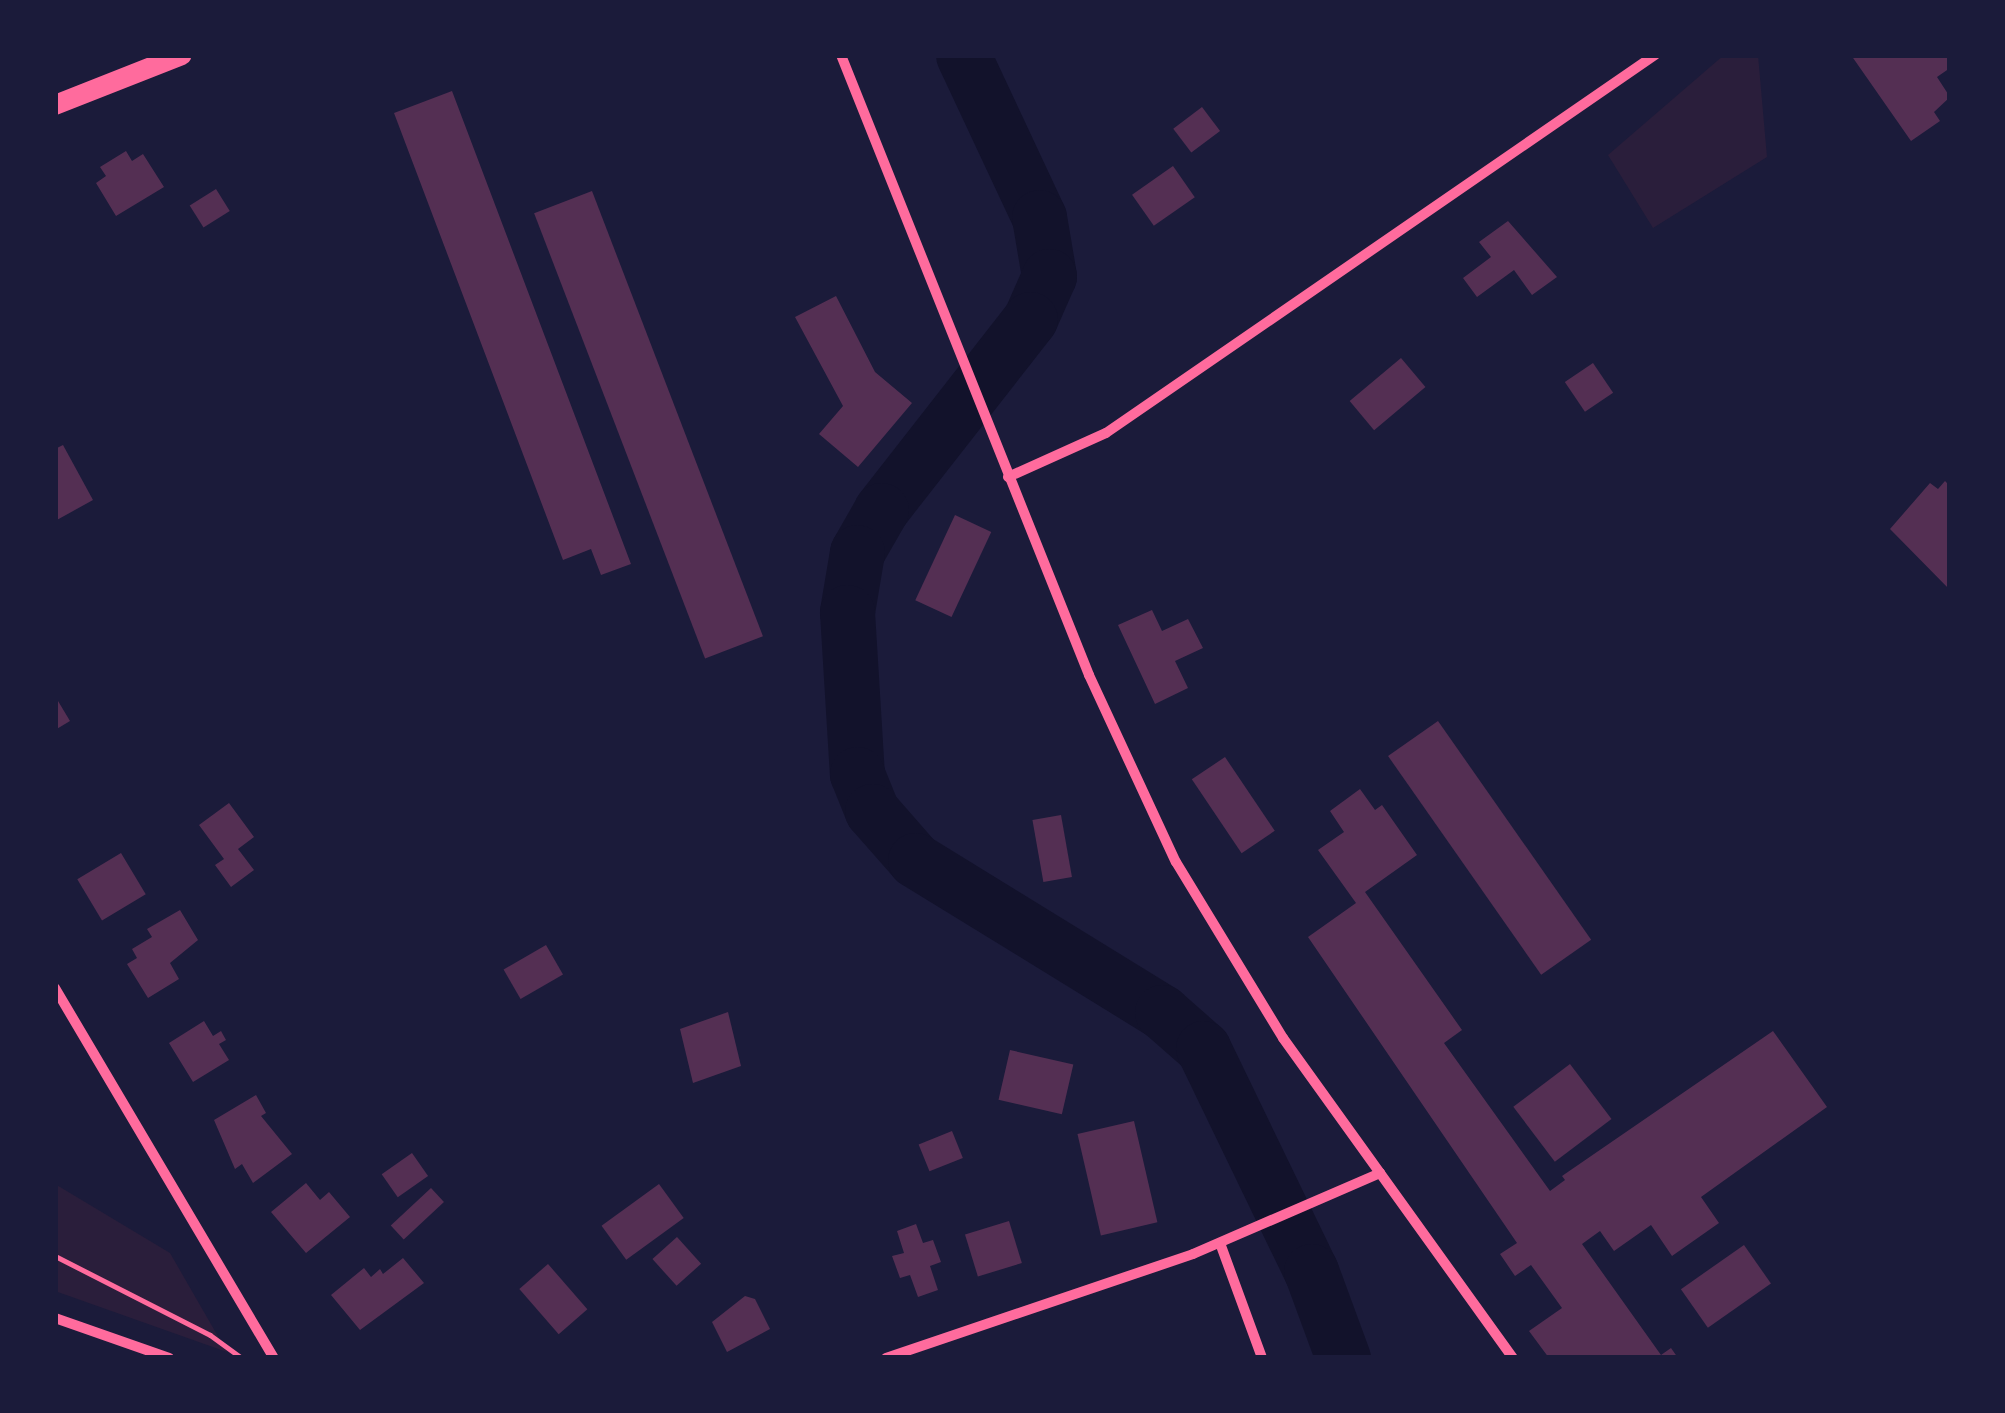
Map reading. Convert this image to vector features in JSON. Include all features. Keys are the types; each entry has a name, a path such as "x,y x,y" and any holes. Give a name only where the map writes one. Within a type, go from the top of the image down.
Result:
{"main road":[{"path":"55,105 182,55"}],"street":[{"path":"841,55 966,373 1119,743 1195,899 1380,1173 1513,1358"},
{"path":"1008,476 1106,433 1656,55"},
{"path":"55,988 274,1358"},
{"path":"886,1358 1220,1243 1380,1173"},
{"path":"1220,1243 1262,1358"},
{"path":"55,1318 169,1358"}],"path":[{"path":"55,1256 210,1335 242,1358"}],"shaded area":[{"path":"1724,55 1758,55 1767,157 1653,228 1608,155"},
{"path":"55,1184 170,1253 227,1352 55,1291"}],"building":[{"path":"1851,55 1950,55 1950,68 1937,77 1950,97 1934,112 1940,121 1911,141"},
{"path":"452,91 631,564 601,575 591,549 563,560 394,113"},
{"path":"1202,107 1220,131 1191,153 1173,129"},
{"path":"126,151 132,161 143,154 164,187 116,216 96,183 106,176 100,167"},
{"path":"1173,166 1195,197 1154,226 1132,195"},
{"path":"216,189 230,211 203,227 190,205"},
{"path":"592,191 763,636 705,659 534,213"},
{"path":"1508,221 1557,277 1532,295 1514,270 1477,297 1463,278 1491,257 1479,242"},
{"path":"836,296 875,372 912,403 858,467 819,434 843,406 795,317"},
{"path":"1401,358 1425,387 1374,430 1350,401"},
{"path":"1593,363 1613,393 1585,412 1565,382"},
{"path":"63,445 93,500 55,521 55,449"},
{"path":"1945,481 1950,486 1950,590 1890,529 1930,483 1938,489"},
{"path":"955,515 991,532 952,617 915,600"},
{"path":"1152,610 1162,631 1188,619 1203,648 1175,661 1188,688 1155,704 1118,625"},
{"path":"58,701 70,721 55,730 55,703"},
{"path":"1438,721 1591,940 1541,975 1388,756"},
{"path":"1225,757 1275,831 1242,853 1192,779"},
{"path":"1360,789 1375,810 1382,805 1417,855 1365,892 1462,1030 1444,1043 1550,1191 1565,1180 1562,1176 1773,1031 1827,1107 1701,1197 1719,1223 1672,1256 1651,1225 1614,1251 1600,1231 1582,1244 1661,1355 1671,1348 1678,1358 1549,1358 1529,1331 1562,1308 1531,1265 1515,1276 1500,1254 1517,1243 1308,937 1356,903 1318,850 1344,832 1330,811"},
{"path":"229,803 254,837 238,849 254,870 231,887 215,865 224,859 199,825"},
{"path":"1061,815 1072,877 1043,882 1032,820"},
{"path":"121,853 146,894 102,920 77,879"},
{"path":"180,910 198,940 170,963 179,979 148,998 127,964 137,958 132,949 152,937 147,929"},
{"path":"546,945 563,974 521,999 504,970"},
{"path":"728,1012 741,1066 693,1083 680,1029"},
{"path":"204,1021 213,1036 221,1031 226,1040 219,1044 229,1060 193,1082 169,1043"},
{"path":"1010,1050 1073,1065 1062,1114 999,1100"},
{"path":"1570,1064 1612,1119 1555,1162 1513,1107"},
{"path":"256,1095 266,1113 261,1116 292,1154 253,1183 242,1164 235,1169 214,1120"},
{"path":"1134,1121 1157,1222 1101,1235 1077,1134"},
{"path":"952,1131 963,1158 929,1171 919,1144"},
{"path":"412,1153 428,1176 398,1197 382,1174"},
{"path":"306,1183 320,1200 329,1192 350,1217 306,1253 271,1212"},
{"path":"659,1184 684,1218 626,1260 602,1226"},
{"path":"431,1188 444,1202 404,1239 391,1226"},
{"path":"1009,1221 1022,1263 978,1277 965,1234"},
{"path":"916,1224 923,1243 933,1240 941,1262 930,1266 938,1290 918,1297 910,1275 900,1278 892,1256 904,1253 897,1231"},
{"path":"677,1237 701,1264 677,1286 652,1259"},
{"path":"1744,1245 1771,1284 1708,1328 1681,1289"},
{"path":"403,1258 424,1283 360,1330 331,1295 364,1268 371,1277 380,1269 383,1274"},
{"path":"548,1264 587,1309 559,1334 519,1289"},
{"path":"745,1296 755,1299 770,1329 727,1352 712,1322"}],"waterway":[{"path":"963,55 1039,217 1049,276 1030,319 881,510 857,552 847,612 857,774 872,811 915,860 1162,1012 1203,1048 1311,1271 1343,1358"}]}
